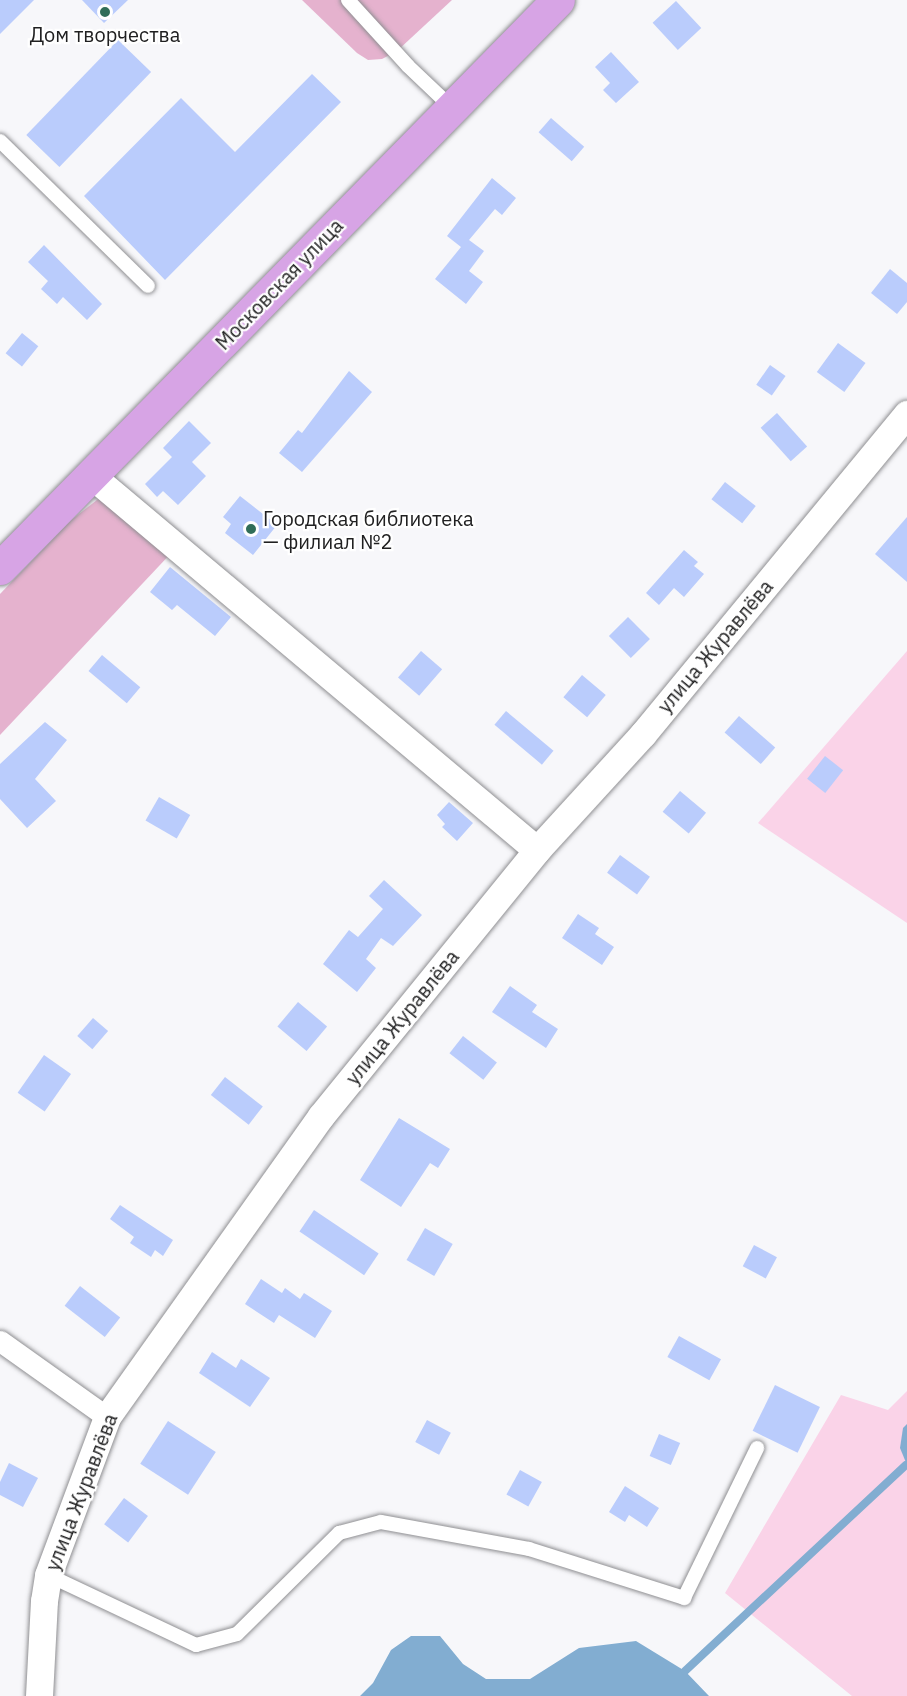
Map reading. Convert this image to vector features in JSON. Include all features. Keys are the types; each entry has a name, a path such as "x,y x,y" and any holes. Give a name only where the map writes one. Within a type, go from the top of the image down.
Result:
{"main road":[{"name":"Московская улица","path":"0,568 558,0"}],"street":[{"name":"улица Журавлёва","path":"39,1696 44,1601 48,1575 107,1417 321,1116 537,850 643,734 907,414"},
{"path":"92,476 537,850"},
{"path":"0,1341 107,1417"}],"lane":[{"path":"348,0 408,66 452,107"},
{"path":"0,141 148,286"},
{"path":"48,1575 196,1645 237,1634 339,1533 381,1522 529,1549 684,1598 757,1448"}],"shaded area":[{"path":"302,0 452,0 397,51 382,59 368,60 357,53"},
{"path":"102,496 175,549 0,735 0,594 70,521"},
{"path":"907,651 907,923 758,823"},
{"path":"907,1391 907,1696 852,1696 725,1593 841,1395 888,1410"}],"water":[{"path":"907,1424 907,1465 900,1448 903,1428"},
{"path":"411,1636 440,1636 463,1664 486,1679 530,1679 579,1648 636,1641 685,1671 709,1696 360,1696 373,1683 391,1650"}],"building":[{"path":"0,0 34,0 0,34"},
{"name":"Дом творчества","path":"82,0 128,0 104,23"},
{"path":"676,1 701,28 678,50 653,23"},
{"path":"118,40 151,72 59,167 26,135"},
{"path":"611,52 639,82 616,103 603,90 610,83 595,67"},
{"path":"312,74 341,102 165,280 84,196 181,98 235,152"},
{"path":"551,118 584,147 572,161 539,132"},
{"path":"492,178 516,198 502,215 495,209 469,240 484,251 469,271 483,282 466,304 435,279 461,247 447,236"},
{"path":"44,245 102,304 87,320 63,297 57,304 41,289 48,281 28,262"},
{"path":"890,269 907,283 907,302 897,314 871,293"},
{"path":"22,333 38,346 22,366 6,353"},
{"path":"838,343 866,363 844,392 817,372"},
{"path":"770,365 786,376 772,396 756,385"},
{"path":"349,371 372,392 302,472 279,453 298,430 302,433"},
{"path":"777,413 807,446 791,461 761,428"},
{"path":"189,421 211,443 192,462 206,476 178,505 163,491 157,497 145,484 172,457 163,448"},
{"path":"725,482 756,506 742,523 711,499"},
{"name":"Городская библиотека — филиал №2","path":"240,496 277,525 253,555 225,533 231,524 223,517"},
{"path":"907,517 907,582 875,554"},
{"path":"684,550 698,562 694,566 704,574 684,597 674,588 659,605 646,593"},
{"path":"170,567 231,617 215,636 177,605 172,610 150,592"},
{"path":"628,617 650,639 631,658 609,636"},
{"path":"421,651 442,669 419,696 398,677"},
{"path":"102,655 140,687 127,703 89,671"},
{"path":"582,675 606,695 587,717 563,697"},
{"path":"506,711 553,751 542,765 494,725"},
{"path":"739,716 775,747 761,764 725,733"},
{"path":"45,722 67,740 35,779 56,801 27,828 0,799 0,764"},
{"path":"825,756 843,770 825,793 807,779"},
{"path":"680,791 706,813 689,834 663,812"},
{"path":"159,797 190,815 177,838 146,820"},
{"path":"449,802 473,823 457,841 442,827 445,824 437,815"},
{"path":"620,855 650,877 637,895 607,873"},
{"path":"384,880 422,915 393,946 381,938 366,959 376,968 357,992 323,964 349,930 358,937 383,909 369,896"},
{"path":"578,914 599,928 595,934 614,947 602,965 562,938"},
{"path":"510,986 537,1005 532,1012 558,1029 546,1048 492,1012"},
{"path":"298,1002 327,1026 307,1051 277,1027"},
{"path":"93,1018 108,1031 92,1049 77,1036"},
{"path":"463,1036 497,1062 483,1080 449,1053"},
{"path":"44,1055 71,1074 45,1112 18,1093"},
{"path":"225,1077 263,1107 249,1125 211,1095"},
{"path":"399,1118 450,1149 438,1168 430,1163 401,1207 360,1180"},
{"path":"120,1205 173,1240 163,1256 155,1250 151,1257 130,1243 134,1237 110,1219"},
{"path":"314,1210 379,1254 364,1275 299,1232"},
{"path":"425,1228 453,1244 434,1276 406,1260"},
{"path":"754,1245 777,1257 766,1278 743,1266"},
{"path":"261,1279 282,1293 285,1288 300,1299 304,1293 332,1311 315,1338 279,1315 274,1323 245,1304"},
{"path":"80,1286 120,1317 105,1337 65,1306"},
{"path":"679,1336 721,1359 709,1380 667,1357"},
{"path":"212,1352 236,1368 241,1359 270,1378 250,1407 199,1373"},
{"path":"775,1385 820,1407 798,1453 753,1431"},
{"path":"427,1420 451,1433 439,1455 415,1442"},
{"path":"168,1421 216,1452 188,1495 140,1464"},
{"path":"659,1434 680,1443 671,1465 650,1456"},
{"path":"9,1463 38,1478 23,1507 0,1495 0,1482"},
{"path":"520,1470 542,1482 528,1507 506,1494"},
{"path":"625,1486 659,1508 647,1527 629,1515 625,1522 609,1512"},
{"path":"124,1498 148,1516 128,1542 104,1524"}],"waterway":[{"path":"685,1671 906,1465"}],"place":[{"name":"Дом творчества","path":"105,12"},
{"name":"Городская библиотека — филиал №2","path":"251,529"}]}
